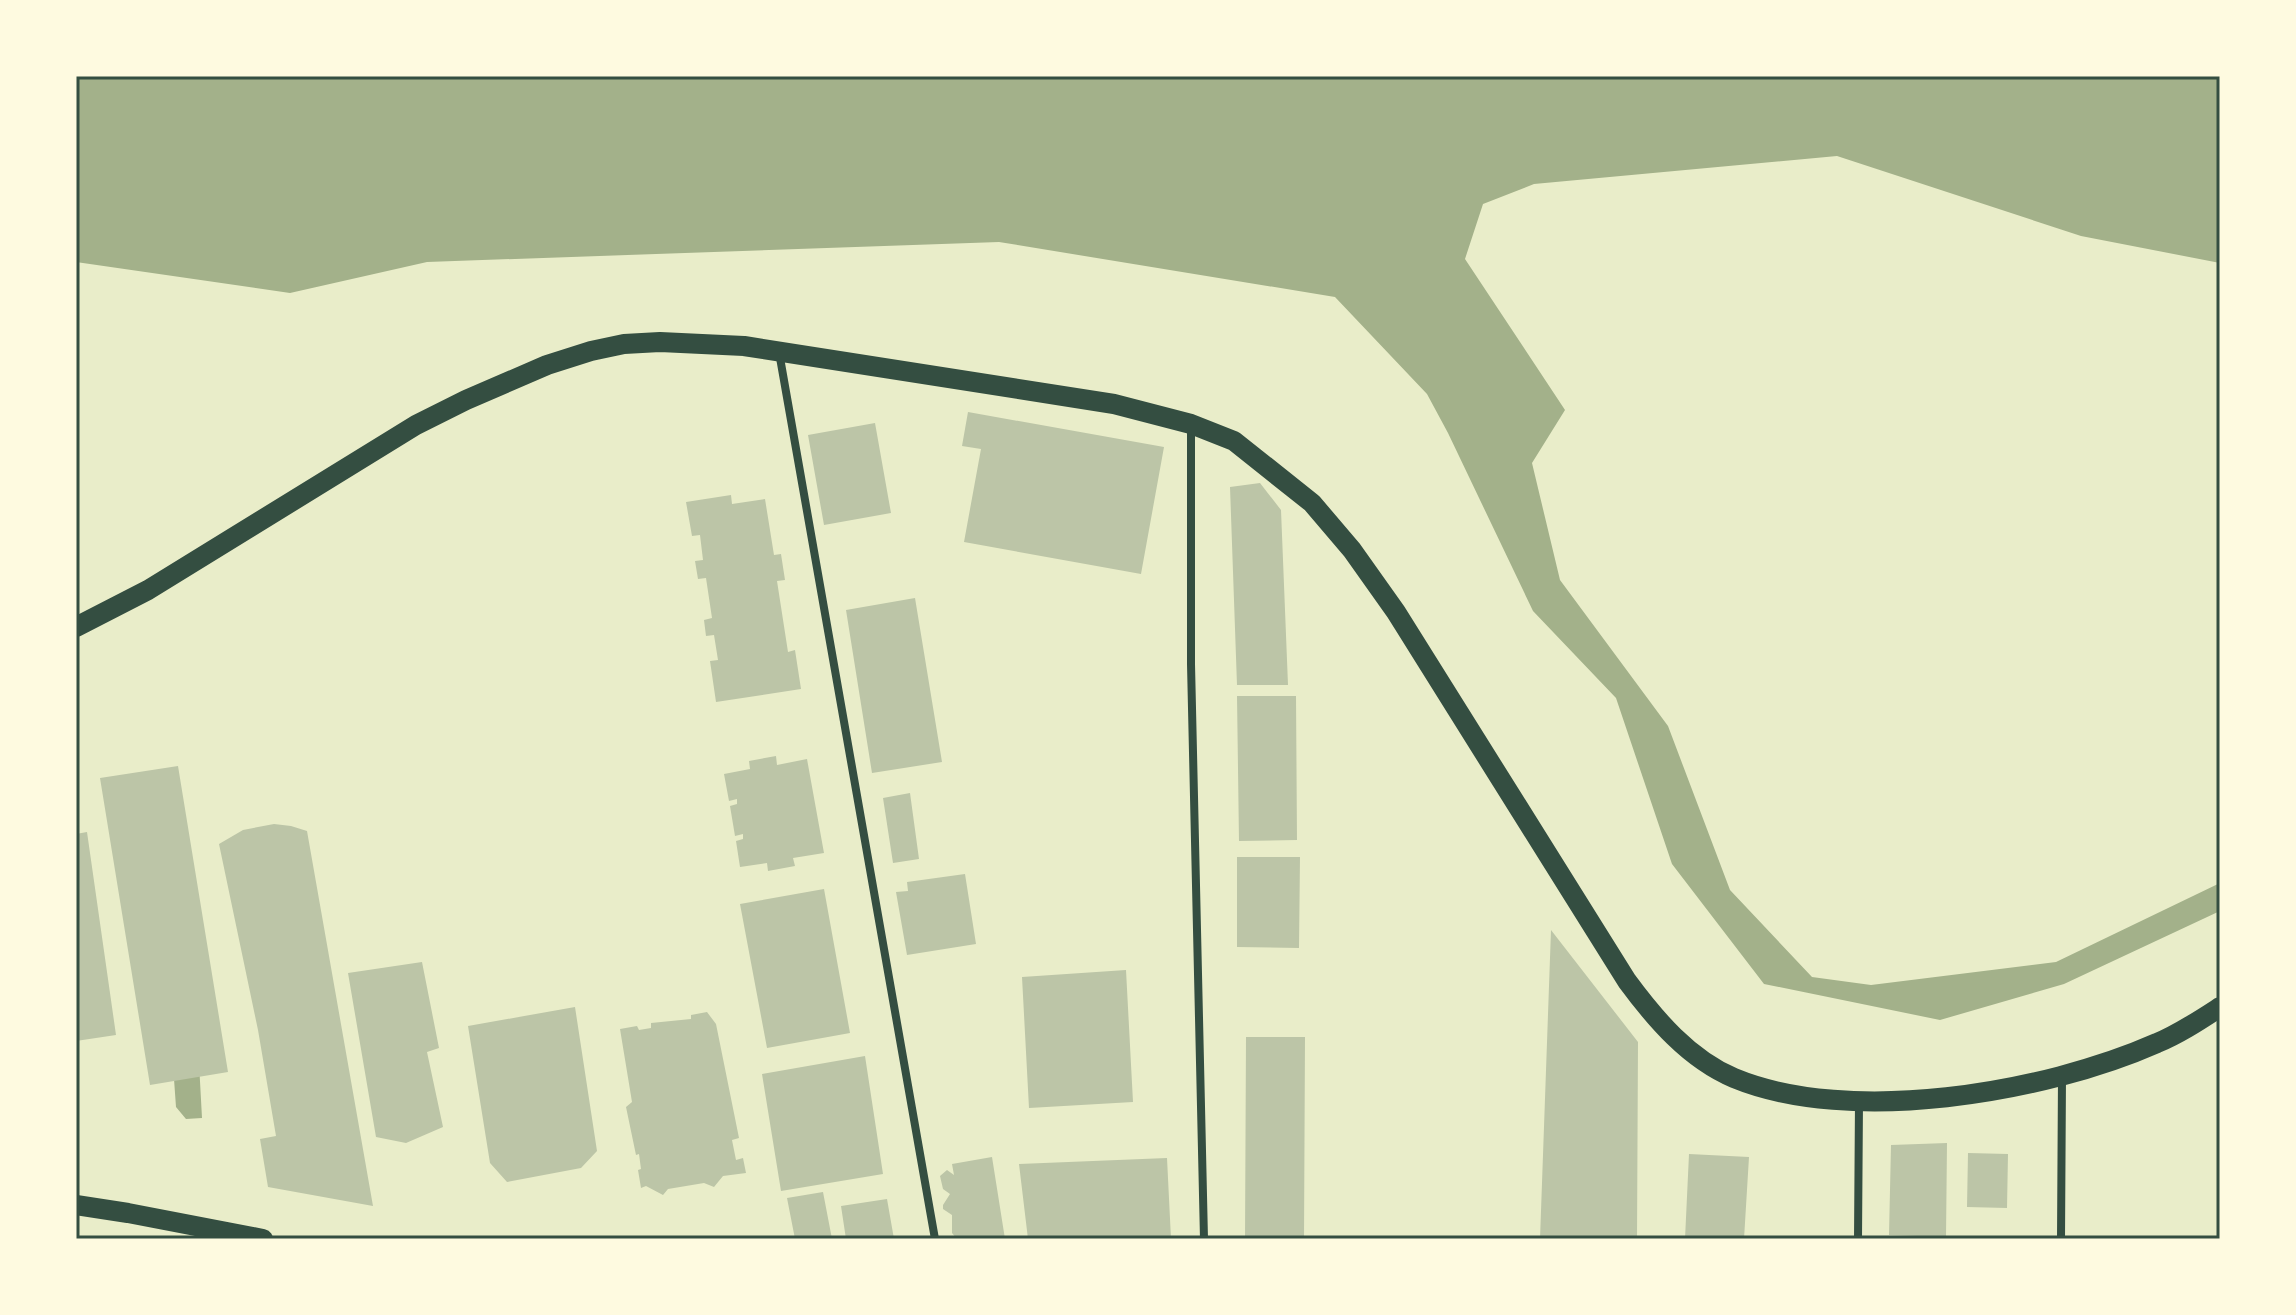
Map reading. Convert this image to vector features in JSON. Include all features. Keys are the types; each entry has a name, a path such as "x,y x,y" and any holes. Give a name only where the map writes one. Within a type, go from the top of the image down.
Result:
{"main road":[{"path":"76,627 148,590 416,425 547,365 591,351 636,344 700,343 779,351 1114,404 1191,424 1234,441 1312,503 1352,550 1396,612 1591,926 1649,1011 1682,1044 1733,1077 1768,1089 1859,1101 1934,1099 1974,1094 2115,1060 2159,1042 2220,1007"},
{"path":"76,1205 263,1239"}],"street":[{"path":"779,351 935,1239"},
{"path":"1191,424 1191,664 1204,1239"},
{"path":"2061,1239 2062,1075"},
{"path":"1858,1239 1859,1101"}],"shaded area":[{"path":"76,76 2220,76 2220,263 2081,236 1837,156 1534,184 1483,204 1465,259 1565,410 1532,463 1560,580 1668,726 1730,890 1812,977 1871,985 2056,962 2220,883 2220,911 2064,984 1940,1020 1764,984 1672,864 1616,698 1533,611 1427,394 1335,297 999,242 427,262 290,293 76,262"},
{"path":"199,1063 202,1118 186,1119 176,1107 173,1065"}],"building":[{"path":"968,412 1164,447 1141,574 964,542 981,449 962,446"},
{"path":"875,423 891,513 824,525 808,435"},
{"path":"1260,483 1281,510 1288,685 1237,685 1230,487"},
{"path":"731,495 732,504 765,499 774,555 781,554 785,580 777,581 788,652 795,650 801,689 716,702 710,661 718,660 714,635 706,636 704,620 712,618 706,578 698,579 695,561 703,560 700,535 692,536 686,502"},
{"path":"915,598 942,762 872,773 846,610"},
{"path":"1237,696 1296,696 1297,840 1239,841"},
{"path":"776,756 777,765 807,759 824,853 793,858 795,866 768,871 767,863 740,867 736,841 743,839 743,834 735,836 730,806 737,804 737,799 729,801 724,774 750,769 749,761"},
{"path":"178,766 228,1072 150,1085 100,778"},
{"path":"910,793 919,859 893,863 883,798"},
{"path":"274,824 307,831 373,1206 268,1187 260,1139 276,1136 258,1030 219,844 243,830"},
{"path":"87,832 116,1035 76,1041 76,834"},
{"path":"1237,857 1300,857 1299,948 1237,947"},
{"path":"965,874 976,944 907,955 896,892 908,891 907,882"},
{"path":"824,889 850,1033 767,1048 740,904"},
{"path":"1551,930 1638,1042 1637,1239 1540,1239"},
{"path":"422,962 439,1048 427,1052 443,1127 406,1143 376,1137 348,973"},
{"path":"1126,970 1133,1102 1029,1108 1022,977"},
{"path":"575,1007 597,1151 581,1168 507,1182 490,1163 468,1026"},
{"path":"707,1012 716,1024 739,1138 732,1140 736,1160 743,1158 746,1173 723,1176 714,1187 704,1183 668,1189 663,1195 646,1186 641,1188 639,1154 636,1155 626,1107 632,1102 620,1029 637,1026 639,1030 651,1028 651,1023 691,1019 691,1015"},
{"path":"1246,1037 1305,1037 1304,1239 1245,1239"},
{"path":"865,1056 883,1174 781,1191 762,1074"},
{"path":"1947,1143 1946,1237 1889,1235 1891,1145"},
{"path":"1968,1153 2008,1154 2007,1208 1967,1207"},
{"path":"1689,1154 1749,1157 1744,1239 1685,1239"},
{"path":"992,1157 1005,1239 957,1239 952,1233 952,1215 943,1209 950,1194 943,1189 940,1176 947,1170 954,1175 952,1164"},
{"path":"1167,1158 1171,1239 1028,1239 1019,1164"},
{"path":"823,1192 832,1239 795,1239 787,1198"},
{"path":"887,1199 894,1239 846,1239 841,1206"}]}
